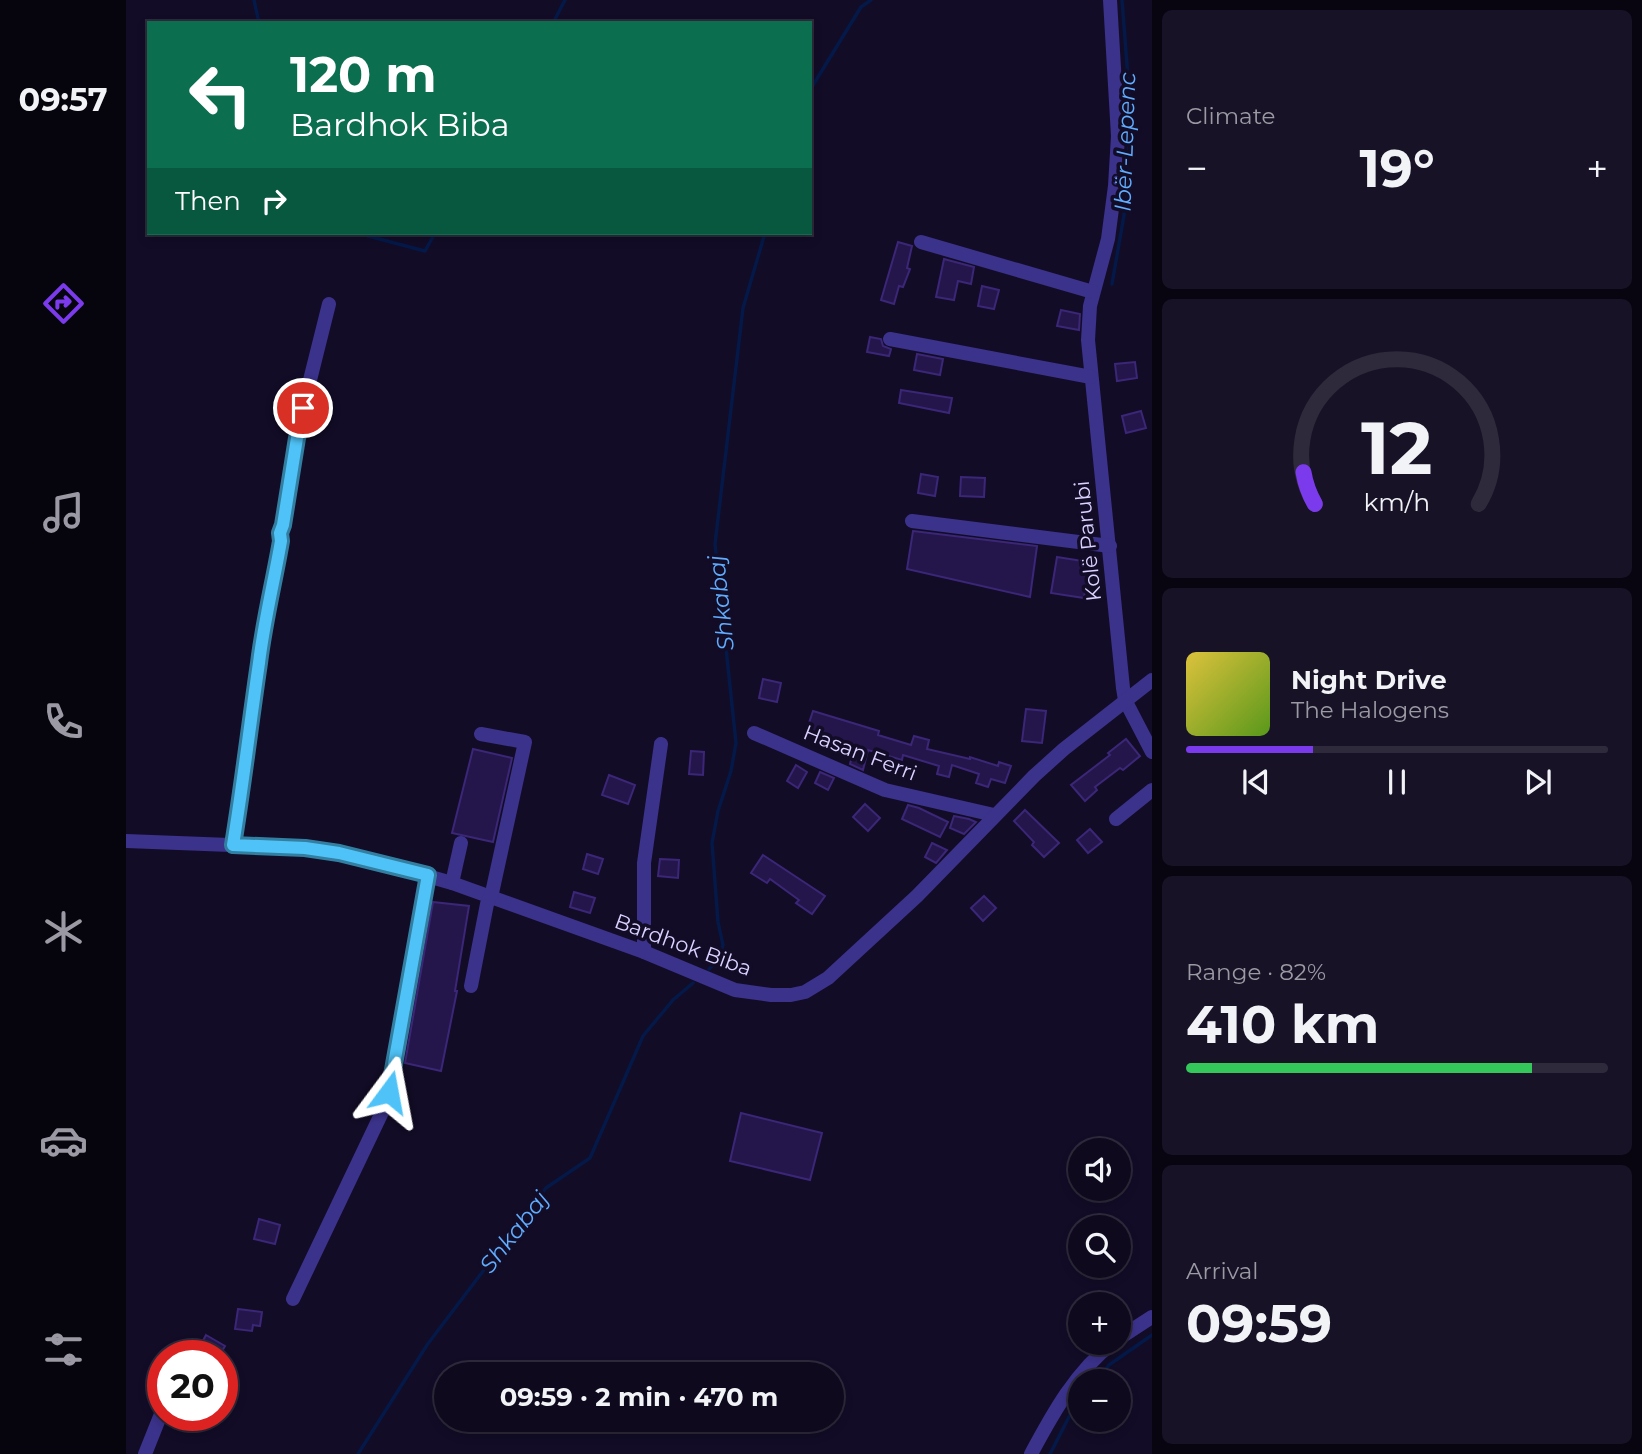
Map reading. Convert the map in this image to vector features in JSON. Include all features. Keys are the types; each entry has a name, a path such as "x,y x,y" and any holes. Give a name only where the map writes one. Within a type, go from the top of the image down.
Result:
{"street":[{"name":"Kolë Parubi","path":"1110,0 1118,136 1115,186 1108,239 1093,292 1088,322 1091,377 1125,700"},
{"path":"921,242 1093,292"},
{"path":"233,845 258,666 281,541 285,503 303,408 329,304"},
{"path":"890,339 1091,377"},
{"path":"912,521 1110,545"},
{"name":"Bardhok Biba","path":"126,841 305,848 339,853 452,883 644,953 735,990 771,995 805,992 828,978 872,939 994,815 1064,749 1152,680"},
{"path":"1125,700 1152,752"},
{"name":"Hasan Ferri","path":"754,733 885,790 994,815"},
{"path":"471,986 525,742 481,734"},
{"path":"644,953 645,863 661,744"},
{"path":"1116,819 1152,790"},
{"path":"452,883 461,843"},
{"path":"293,1299 385,1105 398,1051 428,875"},
{"path":"1131,1331 1152,1317"},
{"path":"1031,1454 1063,1398 1082,1372 1101,1355"},
{"path":"145,1454 154,1431"}],"building":[{"path":"898,242 912,246 907,268 910,269 903,287 899,286 894,304 881,300"},
{"path":"944,259 974,267 971,284 958,281 954,300 936,297"},
{"path":"982,286 999,290 994,309 978,306"},
{"path":"1061,310 1080,314 1079,330 1057,326"},
{"path":"870,337 881,339 883,346 891,349 889,356 867,352"},
{"path":"917,354 943,359 940,375 914,370"},
{"path":"1135,362 1137,378 1117,381 1115,364"},
{"path":"901,390 952,398 949,413 899,403"},
{"path":"1141,411 1146,428 1126,433 1122,416"},
{"path":"921,474 938,477 935,496 918,493"},
{"path":"961,477 985,478 984,497 960,496"},
{"path":"913,531 1037,546 1030,597 907,569"},
{"path":"1057,557 1089,562 1084,598 1051,593"},
{"path":"763,679 781,683 777,702 759,698"},
{"path":"1026,709 1046,711 1042,743 1022,741"},
{"path":"813,711 879,731 878,735 911,745 914,736 929,740 927,749 970,757 998,766 999,762 1011,766 1005,783 991,779 988,787 976,783 979,774 952,765 949,777 937,774 939,766 903,755 902,760 868,750 863,770 850,764 854,748 807,729"},
{"path":"1126,739 1140,756 1095,787 1097,790 1085,801 1071,785"},
{"path":"473,749 512,758 493,842 452,833"},
{"path":"691,751 704,752 703,775 689,774"},
{"path":"796,765 807,772 798,788 787,781"},
{"path":"820,772 834,778 828,790 815,783"},
{"path":"609,775 635,785 628,804 602,795"},
{"path":"865,804 880,818 868,831 853,817"},
{"path":"908,805 948,822 940,837 902,819"},
{"path":"1025,810 1059,843 1044,857 1014,821"},
{"path":"954,816 976,822 964,834 950,828"},
{"path":"1090,829 1102,842 1088,853 1077,840"},
{"path":"932,843 947,850 936,863 925,857"},
{"path":"587,854 603,859 598,874 583,869"},
{"path":"763,855 825,896 812,914 796,903 799,900 770,879 767,883 751,873"},
{"path":"660,859 679,860 678,878 658,876"},
{"path":"574,892 595,898 590,913 570,907"},
{"path":"984,896 996,908 983,921 971,908"},
{"path":"433,902 469,906 457,991 441,1071 405,1063"},
{"path":"741,1113 822,1133 810,1180 730,1161"},
{"path":"259,1219 280,1225 275,1244 254,1239"},
{"path":"238,1309 262,1312 260,1326 253,1325 252,1331 235,1329"}],"waterway":[{"name":"Ibër-Lepenc","path":"254,0 259,21"},
{"name":"Ibër-Lepenc","path":"554,21 565,0"},
{"name":"Shkabaj","path":"812,87 861,7 871,0"},
{"name":"Ibër-Lepenc","path":"1112,284 1127,198 1130,104 1122,0"},
{"name":"Ibër-Lepenc","path":"367,235 425,251 434,235"},
{"name":"Shkabaj","path":"709,969 719,959 723,945 718,922 712,843 736,743 715,544 743,308 764,235"},
{"name":"Shkabaj","path":"358,1454 427,1345 546,1188 590,1158 643,1036 673,1000 693,983"},
{"name":"Ibër-Lepenc","path":"1106,1369 1152,1335"},
{"name":"Ibër-Lepenc","path":"1050,1454 1068,1419"}],"route":[{"path":"303,408 258,666 233,845 305,848 339,853 428,875 389,1092"}]}
